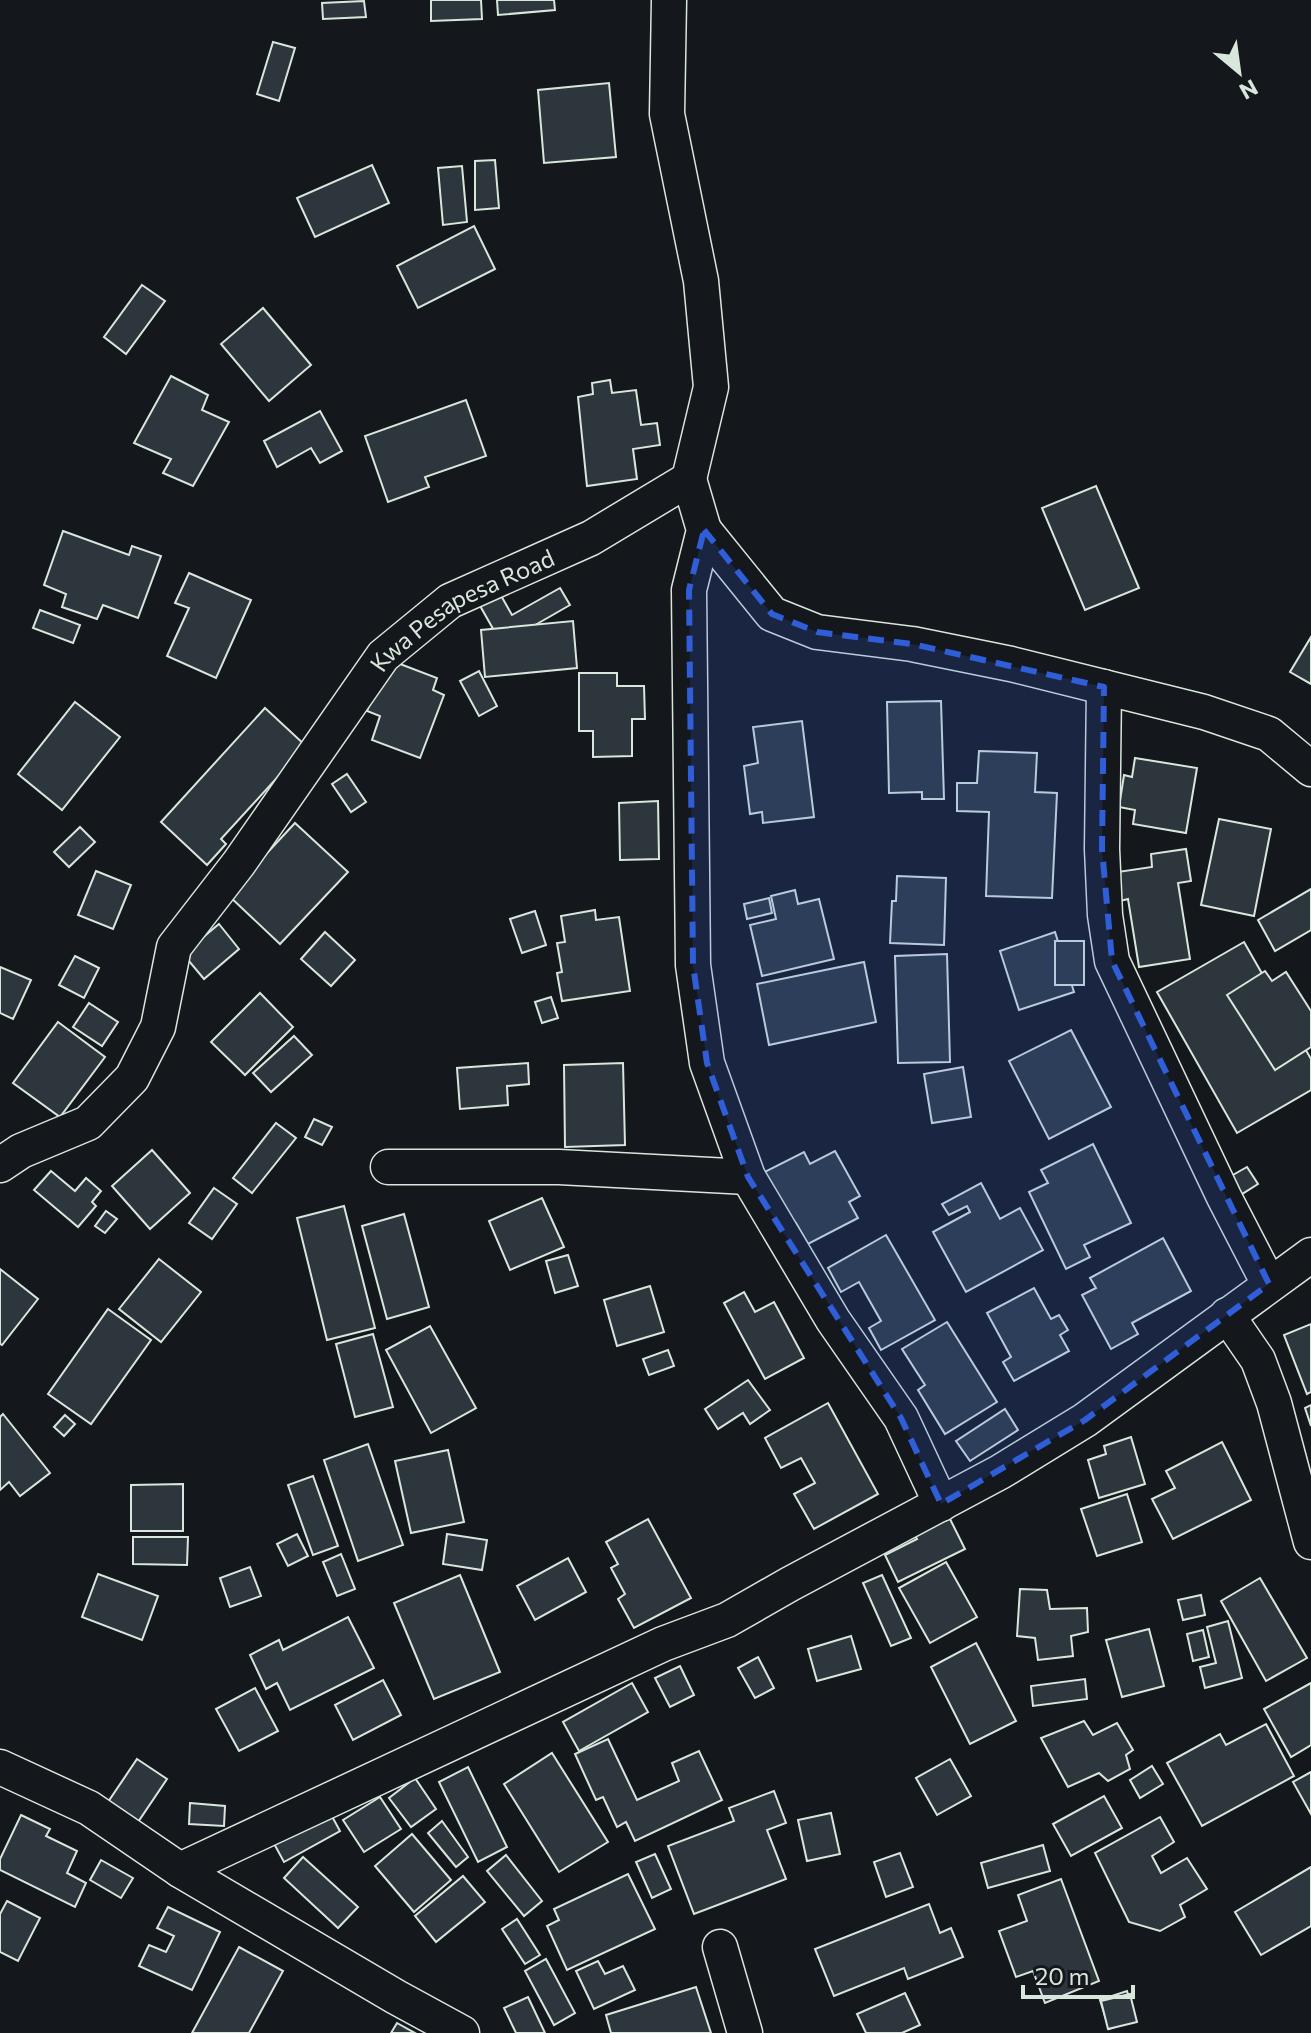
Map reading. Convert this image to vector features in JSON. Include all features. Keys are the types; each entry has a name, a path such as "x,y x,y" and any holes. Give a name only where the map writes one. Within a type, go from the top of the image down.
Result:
{"street":[{"path":"669,0 667,114 701,281 711,387 689,479 704,530 772,614 817,632 912,644 1011,664 1204,712 1269,734 1311,769"},
{"name":"Kwa Pesapesa Road","path":"0,1165 21,1151 88,1123 132,1078 158,1027 174,947 239,863 383,656 450,601 591,538 689,479"},
{"path":"704,530 689,590 693,965 707,1063 748,1177 833,1320 901,1418 941,1504"},
{"path":"1104,687 1102,849 1105,915 1112,961 1224,1197 1269,1284"},
{"path":"388,1167 559,1167 748,1177"},
{"path":"180,1870 663,1644 727,1620 1000,1472 1085,1420 1311,1255"},
{"path":"1227,1315 1258,1360 1274,1403 1311,1542"},
{"path":"0,1767 89,1808 180,1870 462,2033"},
{"path":"720,1947 745,2033"}],"highlighted area":[{"path":"704,530 772,614 817,632 912,644 1104,687 1102,849 1112,961 1269,1284 1085,1420 941,1504 901,1418 748,1177 707,1063 693,965 689,590"}],"building":[{"path":"431,0 481,0 482,19 431,21"},
{"path":"497,0 554,0 555,10 498,15"},
{"path":"364,1 366,17 323,19 322,3"},
{"path":"273,42 295,48 279,101 257,94"},
{"path":"609,83 616,157 544,163 538,90"},
{"path":"495,160 499,208 475,210 475,161"},
{"path":"372,165 389,203 315,237 297,198"},
{"path":"462,166 467,222 443,225 438,168"},
{"path":"474,226 495,269 418,308 397,266"},
{"path":"142,285 165,301 126,354 104,337"},
{"path":"263,308 311,365 269,401 221,344"},
{"path":"171,376 208,395 202,410 229,422 193,486 163,473 171,459 134,443"},
{"path":"610,380 612,393 636,390 641,425 657,423 660,445 633,449 637,479 587,486 578,397 593,394 592,383"},
{"path":"466,400 486,456 425,477 429,487 388,502 365,436"},
{"path":"320,411 342,451 320,463 311,448 277,467 264,441"},
{"path":"1096,486 1139,588 1085,610 1042,508"},
{"path":"63,531 129,555 132,546 161,556 138,618 103,605 97,619 62,607 66,594 44,585"},
{"path":"189,573 251,600 216,678 167,656 189,608 175,603"},
{"path":"560,588 570,605 523,632 535,651 513,664 479,604 499,592 512,615"},
{"path":"40,610 80,625 73,643 33,628"},
{"path":"573,621 577,668 485,677 481,630"},
{"path":"1311,637 1311,684 1290,672"},
{"path":"387,659 437,678 433,690 444,695 420,758 372,740 380,716 367,711"},
{"path":"479,671 497,706 479,716 460,681"},
{"path":"579,673 617,673 617,686 644,686 645,719 632,719 632,756 593,757 593,731 579,731"},
{"path":"941,701 944,799 922,799 922,792 889,793 887,702"},
{"path":"75,702 120,737 62,810 18,774"},
{"path":"265,708 306,746 221,839 226,844 207,865 161,822"},
{"path":"802,721 814,817 763,823 762,812 750,814 744,766 758,763 753,727"},
{"path":"979,751 1037,753 1035,792 1057,793 1052,898 986,896 989,812 957,811 957,783 977,783"},
{"path":"1135,758 1197,768 1186,833 1133,824 1135,810 1119,807 1124,775 1132,777"},
{"path":"347,774 366,802 351,812 332,784"},
{"path":"658,801 659,859 620,860 619,803"},
{"path":"1219,819 1271,829 1254,916 1201,905"},
{"path":"295,823 348,872 280,944 228,895"},
{"path":"80,827 95,842 69,867 54,852"},
{"path":"1186,849 1191,881 1178,883 1190,959 1139,967 1128,899 1116,902 1111,873 1152,867 1151,854"},
{"path":"96,871 131,885 113,929 78,915"},
{"path":"897,876 946,878 944,945 890,943"},
{"path":"1311,889 1311,930 1275,951 1258,920"},
{"path":"795,890 798,904 819,899 834,959 762,976 750,925 776,919 771,896"},
{"path":"769,898 772,913 747,919 744,904"},
{"path":"595,910 596,920 619,917 630,991 562,1001 557,973 562,972 557,943 565,942 561,916"},
{"path":"535,911 546,945 522,953 510,919"},
{"path":"219,924 239,949 204,979 183,954"},
{"path":"325,932 355,960 331,986 301,959"},
{"path":"1055,932 1074,992 1019,1010 1000,951"},
{"path":"1055,941 1084,941 1084,985 1055,985"},
{"path":"1244,942 1311,1059 1311,1090 1237,1133 1157,992"},
{"path":"947,954 950,1062 898,1063 895,956"},
{"path":"75,956 99,968 84,998 59,985"},
{"path":"864,962 876,1022 769,1045 757,984"},
{"path":"0,967 31,980 13,1019 0,1013"},
{"path":"1265,971 1272,981 1286,972 1311,1011 1311,1047 1275,1070 1227,995"},
{"path":"260,993 293,1027 245,1075 211,1042"},
{"path":"551,997 558,1018 542,1023 535,1002"},
{"path":"89,1003 118,1022 102,1046 73,1027"},
{"path":"58,1022 105,1057 60,1117 13,1083"},
{"path":"1071,1030 1111,1107 1049,1139 1009,1061"},
{"path":"294,1036 312,1055 271,1092 253,1073"},
{"path":"528,1063 529,1084 507,1086 508,1105 460,1109 457,1068"},
{"path":"623,1063 625,1145 565,1147 564,1065"},
{"path":"963,1067 971,1117 932,1123 924,1074"},
{"path":"314,1119 332,1127 322,1145 305,1137"},
{"path":"276,1123 296,1138 252,1193 233,1178"},
{"path":"1093,1144 1131,1223 1084,1245 1090,1257 1066,1269 1029,1192 1048,1183 1041,1170"},
{"path":"152,1150 190,1193 150,1229 112,1186"},
{"path":"835,1151 860,1196 849,1202 858,1218 808,1244 796,1223 783,1230 755,1177 804,1152 810,1164"},
{"path":"1247,1167 1258,1184 1242,1194 1231,1176"},
{"path":"51,1171 75,1191 86,1178 101,1191 92,1202 96,1206 78,1227 34,1190"},
{"path":"981,1183 1000,1219 1020,1208 1043,1250 966,1292 933,1232 970,1212 967,1206 949,1215 942,1204"},
{"path":"214,1188 237,1204 212,1239 189,1223"},
{"path":"542,1198 564,1247 510,1270 489,1221"},
{"path":"344,1206 375,1328 327,1340 297,1218"},
{"path":"106,1211 117,1219 105,1233 95,1226"},
{"path":"404,1214 429,1307 387,1319 362,1226"},
{"path":"886,1235 935,1320 881,1350 869,1328 881,1321 859,1282 841,1292 828,1268"},
{"path":"1163,1238 1191,1291 1132,1323 1138,1334 1111,1349 1082,1295 1096,1288 1090,1278"},
{"path":"568,1255 578,1286 555,1293 546,1261"},
{"path":"159,1259 201,1292 161,1342 119,1309"},
{"path":"0,1269 38,1299 2,1345 0,1344"},
{"path":"650,1286 664,1332 617,1346 604,1300"},
{"path":"1034,1288 1051,1319 1059,1315 1068,1330 1060,1335 1069,1351 1014,1381 1003,1362 1011,1357 987,1313"},
{"path":"744,1292 755,1312 774,1302 804,1358 765,1379 724,1303"},
{"path":"108,1309 151,1340 91,1424 48,1394"},
{"path":"947,1322 997,1402 945,1434 918,1390 925,1385 902,1349"},
{"path":"1311,1324 1311,1392 1307,1394 1284,1335"},
{"path":"430,1326 476,1408 431,1433 386,1350"},
{"path":"373,1334 393,1407 355,1417 336,1344"},
{"path":"668,1350 674,1366 649,1375 643,1359"},
{"path":"748,1380 770,1410 750,1424 743,1413 718,1429 705,1409"},
{"path":"828,1403 878,1494 814,1529 794,1494 815,1483 801,1458 781,1468 765,1438"},
{"path":"1311,1405 1311,1426 1305,1408"},
{"path":"1005,1409 1018,1430 970,1461 956,1441"},
{"path":"3,1414 50,1473 20,1496 9,1482 0,1490 0,1417"},
{"path":"65,1415 75,1424 64,1436 54,1427"},
{"path":"1131,1437 1145,1484 1099,1498 1088,1460 1106,1454 1104,1446"},
{"path":"1222,1442 1251,1500 1173,1539 1152,1499 1175,1488 1166,1471"},
{"path":"368,1444 403,1545 358,1561 324,1460"},
{"path":"448,1450 464,1522 411,1533 395,1461"},
{"path":"313,1476 338,1546 313,1555 288,1485"},
{"path":"183,1484 183,1531 131,1531 131,1485"},
{"path":"1127,1494 1142,1542 1097,1556 1081,1509"},
{"path":"948,1515 965,1549 898,1582 885,1555 917,1539 913,1532"},
{"path":"648,1519 691,1598 634,1628 618,1599 625,1594 611,1568 618,1564 606,1542"},
{"path":"297,1534 308,1556 288,1566 277,1544"},
{"path":"447,1534 487,1540 482,1570 443,1564"},
{"path":"133,1537 188,1537 187,1565 133,1564"},
{"path":"341,1554 355,1589 337,1596 323,1562"},
{"path":"568,1558 586,1592 535,1620 517,1586"},
{"path":"946,1562 977,1617 930,1643 899,1588"},
{"path":"250,1567 261,1596 230,1607 220,1578"},
{"path":"98,1574 158,1596 142,1640 82,1617"},
{"path":"460,1575 500,1672 434,1699 394,1603"},
{"path":"882,1575 911,1638 891,1646 863,1583"},
{"path":"1260,1578 1307,1658 1266,1681 1221,1601"},
{"path":"1020,1589 1047,1590 1050,1609 1087,1608 1088,1632 1071,1636 1073,1656 1038,1660 1035,1638 1017,1636"},
{"path":"1201,1595 1205,1615 1183,1620 1178,1600"},
{"path":"348,1617 374,1668 290,1710 277,1683 266,1689 250,1655 279,1640 283,1650"},
{"path":"1228,1621 1242,1678 1205,1688 1200,1667 1216,1663 1207,1627"},
{"path":"1149,1629 1164,1686 1122,1697 1106,1640"},
{"path":"1203,1630 1209,1657 1193,1661 1187,1634"},
{"path":"851,1636 861,1669 817,1681 808,1649"},
{"path":"976,1643 1016,1721 970,1744 931,1667"},
{"path":"758,1657 774,1688 755,1698 738,1668"},
{"path":"680,1666 694,1695 670,1707 655,1678"},
{"path":"1085,1679 1087,1699 1033,1706 1031,1686"},
{"path":"383,1680 401,1715 353,1740 335,1705"},
{"path":"632,1683 648,1712 579,1751 563,1722"},
{"path":"1311,1683 1311,1745 1291,1757 1264,1709"},
{"path":"255,1688 278,1731 239,1751 216,1709"},
{"path":"1084,1721 1093,1735 1117,1723 1133,1750 1126,1755 1130,1769 1108,1781 1099,1773 1068,1787 1041,1738"},
{"path":"1266,1724 1294,1776 1202,1826 1167,1763 1220,1734 1226,1745"},
{"path":"608,1739 637,1800 679,1781 672,1763 699,1751 722,1800 635,1841 626,1822 617,1827 603,1797 596,1800 575,1754"},
{"path":"552,1753 608,1842 559,1872 504,1784"},
{"path":"137,1759 167,1779 136,1825 106,1805"},
{"path":"950,1759 971,1796 937,1815 916,1778"},
{"path":"1152,1766 1163,1784 1140,1798 1130,1780"},
{"path":"468,1767 507,1847 478,1862 439,1782"},
{"path":"1311,1772 1311,1814 1293,1782"},
{"path":"415,1778 436,1809 411,1827 389,1798"},
{"path":"774,1791 786,1823 767,1830 786,1879 694,1914 668,1846 734,1821 729,1808"},
{"path":"1104,1796 1122,1828 1071,1856 1053,1824"},
{"path":"380,1797 401,1829 364,1852 343,1820"},
{"path":"190,1803 225,1806 224,1826 189,1824"},
{"path":"328,1809 340,1831 284,1862 272,1840"},
{"path":"831,1813 840,1854 807,1861 798,1820"},
{"path":"21,1815 50,1829 46,1836 77,1851 67,1873 86,1883 75,1907 0,1870 0,1859"},
{"path":"1160,1817 1174,1842 1152,1856 1161,1873 1187,1858 1207,1889 1180,1905 1185,1917 1160,1931 1129,1922 1095,1853"},
{"path":"442,1821 468,1857 456,1867 428,1833"},
{"path":"412,1834 451,1880 414,1912 375,1866"},
{"path":"1043,1845 1050,1871 988,1888 981,1863"},
{"path":"900,1853 913,1887 886,1897 874,1862"},
{"path":"655,1854 671,1889 652,1898 636,1862"},
{"path":"506,1855 542,1901 524,1916 487,1871"},
{"path":"303,1857 358,1907 338,1928 284,1878"},
{"path":"101,1860 133,1878 121,1898 90,1880"},
{"path":"1311,1867 1311,1926 1261,1955 1235,1912"},
{"path":"628,1874 655,1929 567,1970 547,1926 559,1920 554,1909"},
{"path":"463,1876 485,1902 436,1942 415,1916"},
{"path":"1061,1879 1099,1981 1045,2003 1033,1971 1016,1977 999,1931 1027,1921 1018,1895"},
{"path":"7,1901 40,1918 18,1961 0,1952 0,1914"},
{"path":"929,1904 940,1933 951,1928 963,1957 908,1979 904,1968 834,1996 815,1949"},
{"path":"168,1907 220,1932 192,1990 139,1966 149,1945 166,1952 174,1936 157,1928"},
{"path":"517,1919 540,1955 525,1964 502,1929"},
{"path":"239,1947 283,1971 249,2033 192,2033"},
{"path":"546,1959 575,2013 554,2025 525,1971"},
{"path":"598,1961 605,1974 623,1966 635,1990 594,2009 576,1971"},
{"path":"696,1987 711,2033 611,2033 606,2015"},
{"path":"1127,1991 1136,2020 1109,2029 1100,2000"},
{"path":"905,1993 920,2025 902,2033 866,2033 857,2014"},
{"path":"1130,1994 1137,2022 1108,2029 1101,2001"},
{"path":"528,1997 545,2033 516,2033 504,2008"},
{"path":"397,2023 415,2033 391,2033"}]}
